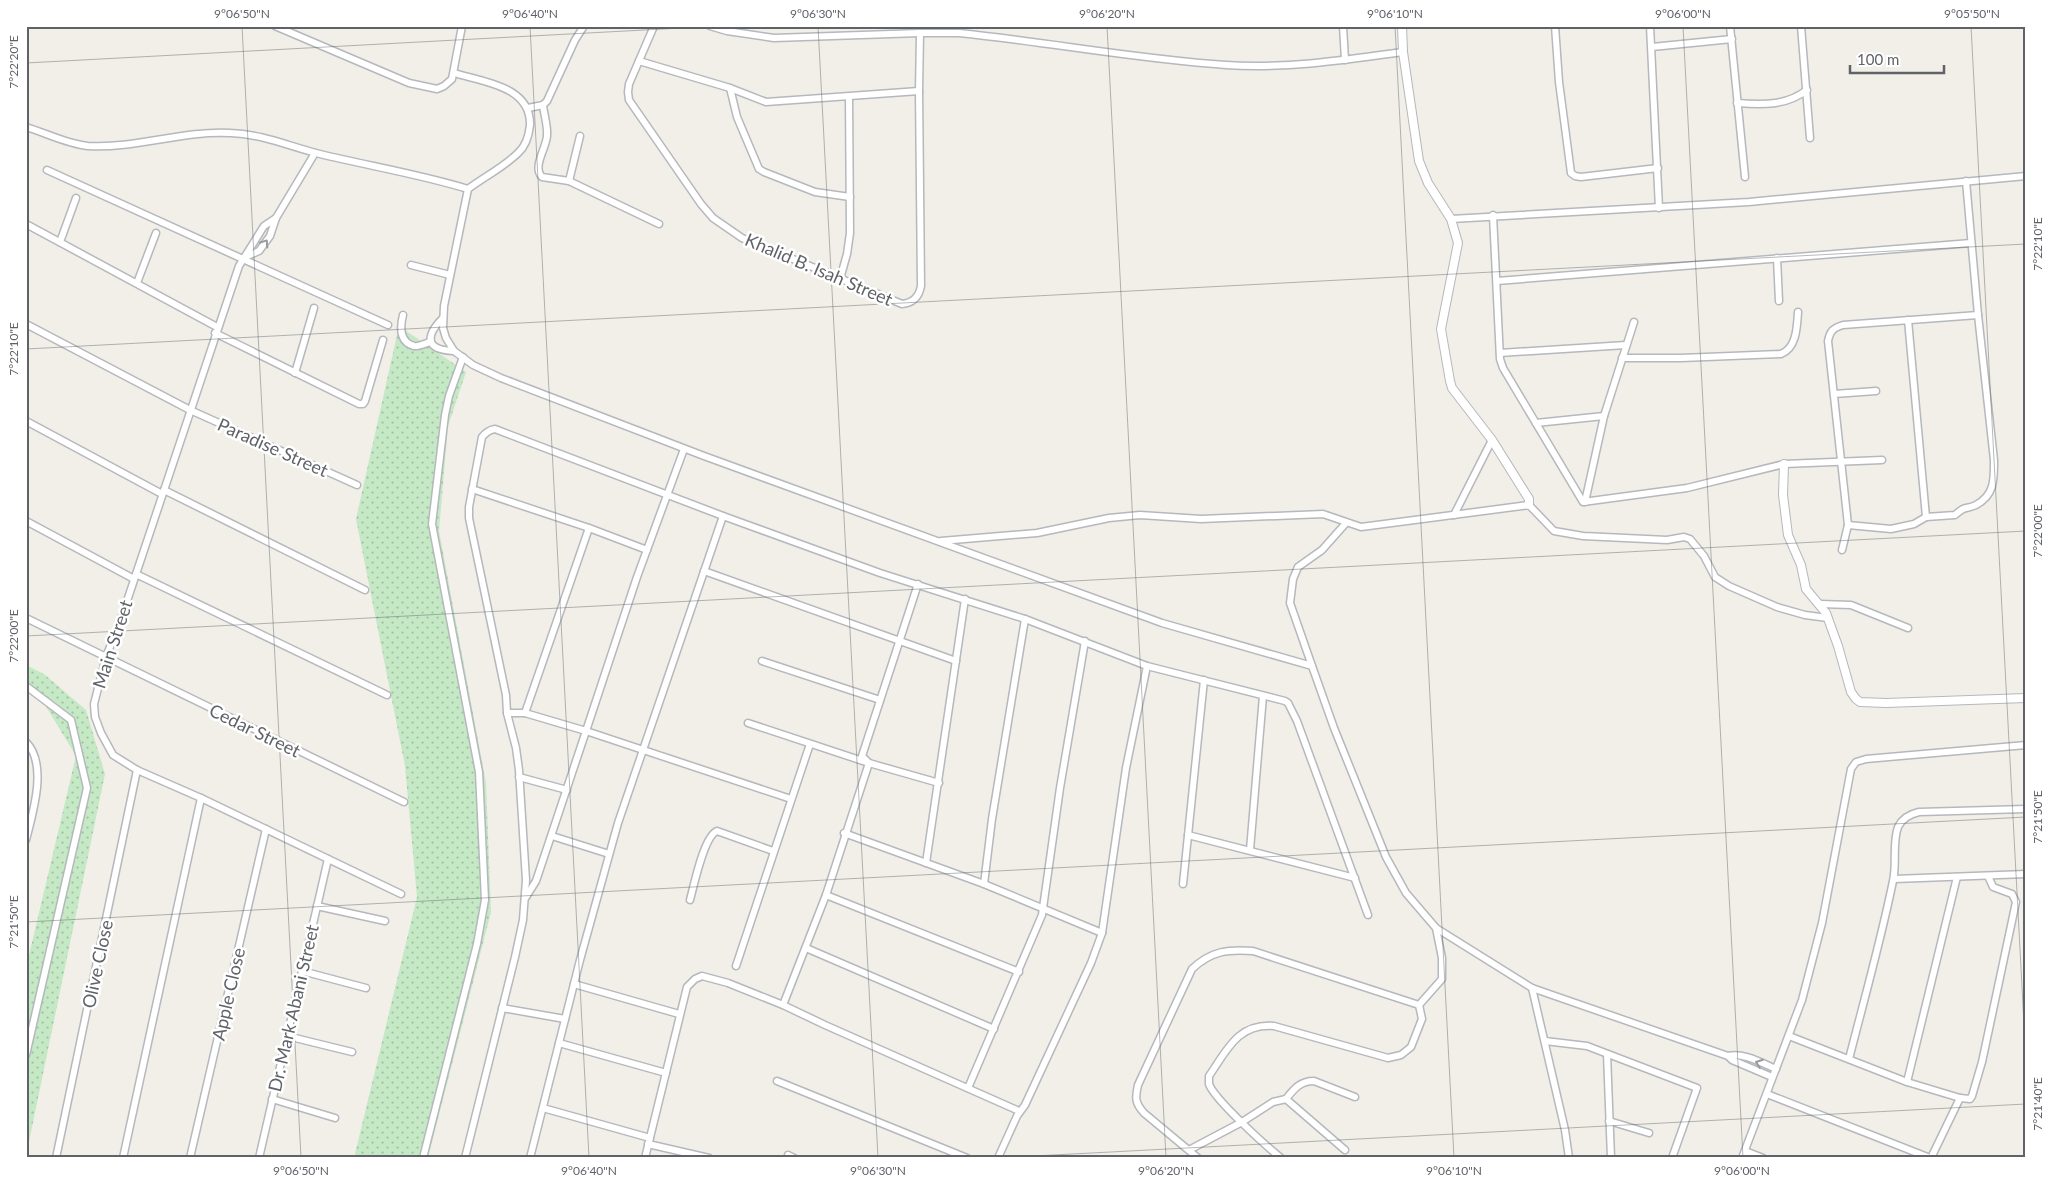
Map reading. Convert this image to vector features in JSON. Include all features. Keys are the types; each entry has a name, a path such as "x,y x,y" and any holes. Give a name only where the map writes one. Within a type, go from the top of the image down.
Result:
{"street":[{"path":"275,26 420,86 437,88 444,86 452,79 462,26"},
{"path":"528,108 543,105 547,101 574,40 584,26"},
{"name":"Khalid B. Isah Street","path":"654,26 630,84 629,100 701,204 713,218 742,238 902,304 909,303 920,294 921,286 920,32"},
{"path":"710,26 727,31 774,38 920,32 996,37 1165,59 1227,65 1275,65 1345,60 1403,52"},
{"path":"1343,26 1345,60"},
{"path":"1402,26 1403,52 1419,161 1428,183 1451,219 1458,247 1442,329 1450,381 1452,388 1492,440 1529,500 1529,505 1554,531 1583,536 1667,540 1684,536 1690,539 1704,556 1715,577 1729,586 1777,607 1805,615 1828,618"},
{"path":"1555,26 1559,82 1571,173 1581,177 1658,168"},
{"path":"1650,26 1659,208"},
{"path":"1730,26 1745,178"},
{"path":"1801,26 1810,138"},
{"path":"1652,47 1732,39"},
{"path":"639,61 730,88 758,99 774,102 919,91"},
{"path":"454,73 505,88 518,96 528,108 529,133 522,148 468,189 443,318 446,338 454,351 463,358 501,378 684,449 1162,624 1312,666"},
{"path":"730,88 737,117 760,169 815,192 850,197"},
{"path":"1737,103 1777,104 1799,96 1807,90"},
{"path":"840,279 847,254 850,233 849,97"},
{"path":"543,105 547,138 538,171 542,177 569,181 660,224"},
{"path":"26,127 88,146 134,144 195,135 231,133 254,135 315,153 438,180 468,189"},
{"path":"569,181 580,136"},
{"name":"Main Street","path":"243,258 259,251 270,236 276,218 315,153"},
{"path":"47,170 388,325"},
{"path":"1451,219 1493,215 1659,208 1820,196 2026,176"},
{"path":"1848,525 1891,529 1914,524 1926,517 1955,515 1965,506 1974,506 1986,497 1994,484 1994,460 1966,182"},
{"path":"60,242 76,198"},
{"path":"1493,215 1500,353 1503,368 1583,502 1687,488 1784,464 1882,460"},
{"name":"Main Street","path":"276,218 264,226 243,258 216,330 135,576 106,657 95,695 95,717 113,755 137,770 201,798 401,894"},
{"path":"26,224 137,283 216,330 295,373 359,404 363,404 365,401 383,340"},
{"path":"137,283 156,233"},
{"path":"1497,281 1971,243"},
{"path":"1776,258 1779,301"},
{"path":"411,265 450,275"},
{"path":"295,373 314,308"},
{"path":"1622,358 1781,354 1786,352 1794,339 1798,312"},
{"path":"403,315 400,327 403,338 406,341 414,346 430,342"},
{"path":"1842,550 1848,525 1828,341 1830,333 1835,327 1978,315"},
{"path":"443,318 432,329 430,342 434,347 442,351 454,351"},
{"path":"1908,320 1926,517"},
{"path":"1585,502 1604,416 1634,322"},
{"name":"Paradise Street","path":"26,324 190,410 357,484"},
{"path":"1500,353 1626,345"},
{"path":"423,1158 477,944 485,900 479,772 432,524 445,415 449,396 463,358"},
{"path":"1834,394 1876,391"},
{"path":"1536,423 1604,416"},
{"path":"26,421 163,492 365,590"},
{"path":"465,1158 515,957 523,920 526,880 516,748 507,713 506,695 469,518 472,489 482,437 486,431 495,429 723,516 880,573 1025,619 1147,666 1285,701 1291,707 1368,915"},
{"path":"1454,515 1492,440"},
{"path":"524,899 536,881 552,836 647,550 684,449"},
{"path":"1784,464 1783,495 1788,535 1801,565 1806,589 1820,604 1828,618 1851,692 1860,702 1895,703 2026,698"},
{"path":"472,489 589,528 647,550"},
{"path":"937,541 1037,533 1109,518 1140,515 1201,519 1315,513 1332,515 1346,523 1360,527 1529,505"},
{"path":"530,1158 565,1018 618,823 723,516"},
{"path":"26,521 135,576 387,694"},
{"path":"1346,523 1322,550 1298,567 1293,579 1290,603 1334,728 1386,857 1406,893 1436,928 1532,988 1728,1056 1732,1060 1772,1077"},
{"path":"525,713 589,528"},
{"path":"704,571 956,662"},
{"path":"868,762 862,756 918,584"},
{"path":"926,862 965,599"},
{"path":"1820,604 1852,605 1908,628"},
{"name":"Cedar Street","path":"26,618 404,802"},
{"path":"984,884 992,819 1025,619"},
{"path":"968,1088 1040,924 1060,788 1085,641"},
{"path":"762,661 880,700"},
{"path":"998,1158 1019,1111 1026,1105 1091,963 1102,933 1126,768 1147,666"},
{"path":"1183,884 1204,680"},
{"path":"26,686 72,720 86,788 26,1055"},
{"path":"1250,850 1263,696"},
{"path":"507,713 525,713 586,731 791,800"},
{"path":"748,722 810,744 939,783"},
{"path":"26,742 33,750 38,770 26,840"},
{"path":"736,966 773,850 810,744"},
{"path":"1763,1158 1744,1154 1802,1000 1822,922 1851,769 1856,762 1866,758 2026,746"},
{"path":"784,1005 826,894 868,762"},
{"name":"Olive Close","path":"56,1158 137,770"},
{"path":"519,777 567,790"},
{"path":"123,1158 201,798"},
{"path":"1849,1059 1894,878 1898,828 1902,821 1911,814 1919,812 2026,809"},
{"name":"Apple Close","path":"190,1158 266,829"},
{"path":"690,900 706,844 713,832 717,831 773,850"},
{"path":"844,833 984,884 1102,933"},
{"path":"1188,835 1355,878"},
{"path":"552,836 609,854"},
{"name":"Dr. Mark Abani Street","path":"259,1158 328,859"},
{"path":"1894,878 2026,874"},
{"path":"1789,1036 1907,1082 1960,1098 1970,1099 1982,1062 2016,902 2012,894 1992,887 1988,876"},
{"path":"1907,1082 1957,877"},
{"path":"826,894 1019,972"},
{"path":"317,906 385,921"},
{"path":"1418,1005 1442,979 1442,958 1436,928"},
{"path":"806,948 994,1029"},
{"path":"1198,1158 1144,1113 1137,1106 1135,1098 1138,1084 1192,969 1201,961 1215,953 1230,949 1253,951 1418,1005"},
{"path":"302,971 366,988"},
{"path":"645,1158 687,987 702,976 728,983 784,1005 1019,1111"},
{"path":"574,984 679,1014"},
{"path":"1532,988 1565,1130 1569,1158"},
{"path":"1281,1158 1242,1122 1209,1083 1209,1076 1233,1040 1244,1032 1258,1026 1274,1026 1388,1058 1401,1055 1411,1047 1422,1019 1418,1005"},
{"path":"502,1008 565,1018"},
{"path":"287,1036 352,1052"},
{"path":"1545,1041 1587,1046 1697,1088 1672,1158"},
{"path":"559,1043 666,1073"},
{"path":"1607,1054 1611,1158"},
{"path":"1728,1056 1734,1054 1776,1069"},
{"path":"777,1081 967,1158"},
{"path":"1189,1150 1242,1122 1273,1102 1286,1099 1297,1086 1308,1081 1314,1081 1355,1097"},
{"path":"1767,1094 1931,1158 1960,1098"},
{"path":"1286,1099 1344,1150"},
{"path":"272,1100 335,1118"},
{"path":"543,1108 709,1158"},
{"path":"1610,1121 1649,1133"}],"green space":[{"path":"399,326 466,372 448,426 439,531 486,783 491,912 428,1158 354,1158 417,897 405,766 356,519"},
{"path":"26,665 44,674 86,710 105,774 26,1156 26,968 76,756 41,698 26,691"}]}
